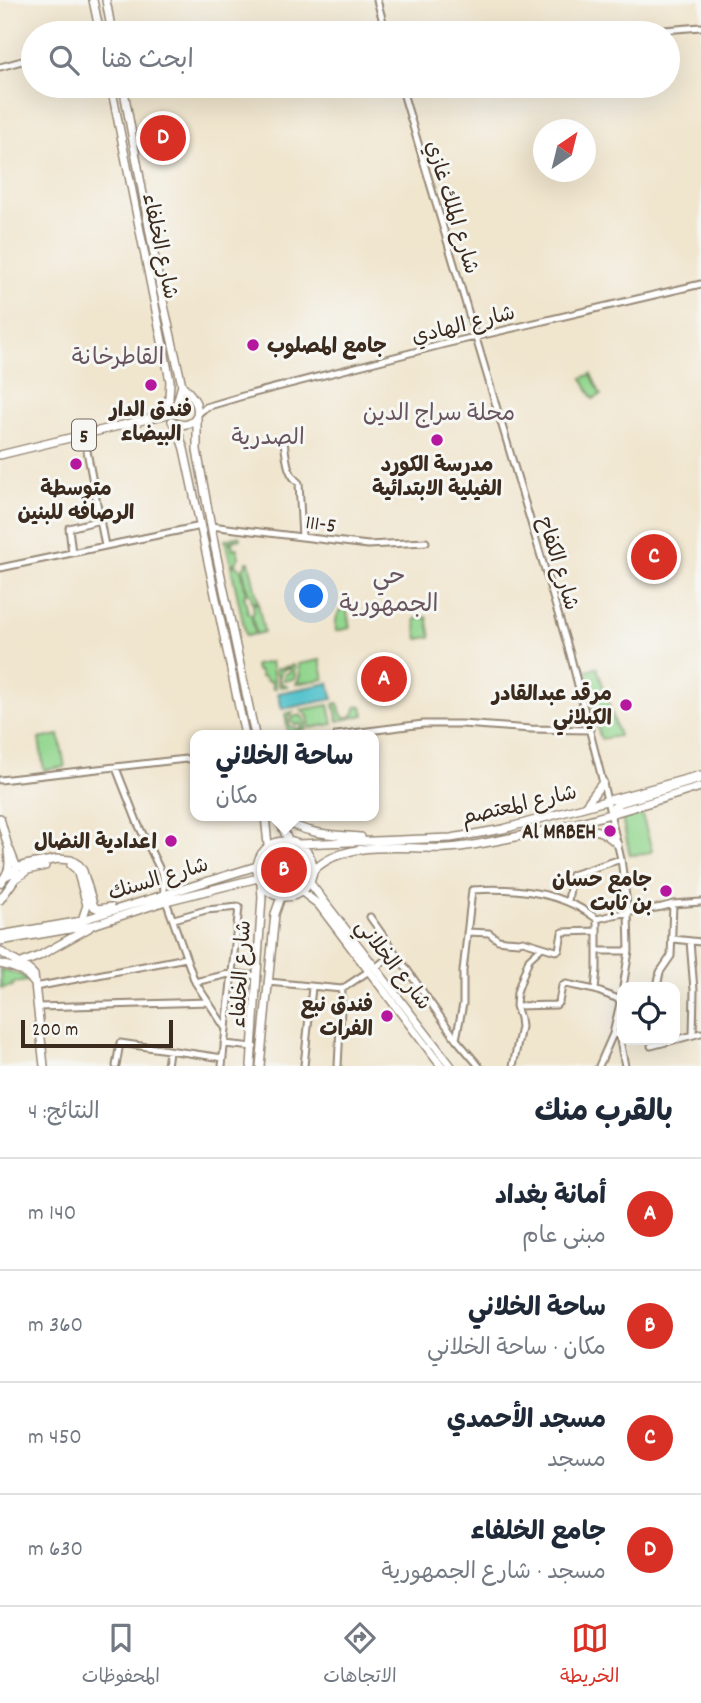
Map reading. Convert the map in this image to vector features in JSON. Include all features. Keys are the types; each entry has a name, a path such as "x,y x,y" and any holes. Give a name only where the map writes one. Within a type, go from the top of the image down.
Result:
{"main road":[{"path":"93,0 97,21"},
{"path":"106,0 110,21"},
{"name":"شارع الخلفاء","path":"113,98 167,363 170,417 184,449 244,730"},
{"path":"125,98 161,292 182,385 195,400 197,407 197,450 254,730"},
{"path":"182,385 170,417 178,424 185,425 197,415"},
{"name":"5","path":"0,456 170,417"},
{"path":"611,815 614,807 620,803 701,777"},
{"name":"شارع المعتصم","path":"298,844 451,838 503,829 701,777"},
{"path":"585,806 603,782"},
{"name":"شارع المعتصم","path":"313,871 332,857 365,849 448,848 540,833 611,815 701,787"},
{"path":"0,818 17,868"},
{"path":"266,821 268,845"},
{"path":"279,821 288,840"},
{"path":"286,821 316,833 403,839"},
{"path":"540,833 597,829 617,844"},
{"path":"288,840 307,850 313,871 310,883 302,892 281,897 267,890 260,881 257,866 262,851 268,845 288,840"},
{"path":"0,900 9,867 7,843"},
{"path":"12,854 17,860 29,864"},
{"path":"7,880 17,868 66,859 74,862 83,871 92,904 97,909 131,901 138,902"},
{"path":"7,880 28,870 59,863 72,865 78,873 87,905 82,920"},
{"name":"شارع السنك","path":"70,926 93,925 257,866"},
{"name":"شارع الخلفاء","path":"251,1066 262,897 260,881"},
{"name":"شارع السنك","path":"70,926 138,902 260,881"},
{"name":"شارع الخلاني","path":"310,883 441,1066"},
{"name":"شارع الخلاني","path":"302,892 318,904 451,1066"},
{"name":"شارع الخلفاء","path":"260,1066 275,914 281,897"},
{"path":"16,965 39,956 93,925"},
{"path":"0,935 70,926"},
{"path":"0,941 70,926"},
{"path":"0,951 28,975 35,987"},
{"path":"39,956 34,975 44,1066"},
{"path":"0,964 29,969 34,975"}],"street":[{"path":"377,0 383,21"},
{"path":"680,29 701,27"},
{"path":"0,66 21,61"},
{"name":"شارع الملك غازي","path":"405,98 476,337"},
{"name":"شارع الهادي","path":"197,415 206,407 218,403 445,344 701,284"},
{"name":"شارع الكفاح","path":"476,337 570,654 611,815 621,859 628,912 629,951 624,982"},
{"path":"84,435 105,546"},
{"path":"284,443 289,472 299,483 302,537"},
{"path":"72,553 69,528 100,520"},
{"path":"0,568 201,526"},
{"name":"111-5","path":"211,526 368,545 426,542"},
{"path":"370,730 409,724 462,724 590,730"},
{"path":"0,780 190,759"},
{"path":"116,768 138,824 163,876 165,897 195,982 226,1029"},
{"path":"568,901 572,875 621,859"},
{"path":"456,1039 463,1004 470,892 510,889 563,899 597,919"},
{"path":"597,919 673,904 701,902"},
{"path":"658,982 660,972 671,956 673,904"},
{"path":"174,919 206,910 239,907 222,1066"},
{"path":"370,917 476,1063 467,1066"},
{"path":"595,990 597,919"},
{"path":"467,932 489,933 498,940 523,941 558,951 563,932 597,931"},
{"path":"673,939 701,942"},
{"path":"690,940 694,990 693,1035"},
{"path":"513,1066 521,1027 516,1006 519,984 528,959 541,948"},
{"path":"598,950 629,951"},
{"path":"268,982 342,989 394,953"},
{"path":"35,987 186,958"},
{"path":"692,967 701,966"},
{"path":"195,982 233,974 257,976"},
{"path":"516,1006 556,1005 562,986 566,984 617,996"},
{"path":"304,1066 312,987"},
{"path":"338,1066 342,989"},
{"path":"38,1007 208,1002"},
{"path":"694,1018 701,1020"},
{"path":"599,1066 617,1025"},
{"path":"680,1039 701,1032"},
{"path":"613,1034 619,1035 625,1066"},
{"path":"116,1066 120,1044 223,1058"},
{"path":"224,1044 254,1047"},
{"path":"167,1066 169,1051"}],"green space":[{"path":"591,374 601,395 593,399 582,378"},
{"path":"239,536 240,539 229,542 232,543 233,549 237,548 239,557 231,564 225,540"},
{"path":"247,562 258,601 252,603 243,569"},
{"path":"235,565 241,569 246,593 244,595 255,634 246,636 231,566"},
{"path":"258,603 264,632 256,634 252,615 253,604"},
{"path":"346,606 350,628 336,631 337,617"},
{"path":"427,617 431,637 418,639 415,619"},
{"path":"320,660 324,679 296,684 300,676 298,664"},
{"path":"271,662 276,688 273,689 271,681 261,677 255,665"},
{"path":"294,665 295,678 284,680 284,675 291,671 290,668 284,669 279,679 282,684 288,686 280,687 276,669"},
{"path":"597,667 619,736 600,737 582,673"},
{"path":"338,703 341,714 345,717 352,716 356,707 362,706 364,715 338,721 334,704"},
{"path":"329,705 333,724 310,728 308,716 301,710"},
{"path":"293,712 288,719 290,726 296,729 302,728 301,724 295,725 291,721 293,717 300,715 304,718 307,729 288,730 285,714"},
{"path":"59,735 65,767 44,770 39,739"},
{"path":"641,811 652,851 630,855 622,818"},
{"path":"282,851 283,860 276,865 275,885 268,875 266,865 271,857"},
{"path":"285,851 294,854 299,860 302,873 294,884 277,886 279,876 289,877 293,873 292,864 286,859"},
{"path":"0,969 18,974 28,981 1,988"}],"water":[{"path":"329,683 333,699 282,709 278,693"}],"place":[{"name":"جامع الخلفاء","path":"163,138"},
{"name":"جامع المصلوب","path":"253,345"},
{"name":"فندق الدار البيضاء","path":"151,385"},
{"name":"مدرسة الكورد الفيلية الابتدائية","path":"437,440"},
{"name":"متوسطة الرصافه للبنين","path":"76,464"},
{"name":"مسجد الأحمدي","path":"654,557"},
{"name":"أمانة بغداد","path":"384,679"},
{"name":"مرقد عبدالقادر الكيلاني","path":"626,705"},
{"name":"Al MRBEH","path":"610,831"},
{"name":"اعدادية النضال","path":"171,841"},
{"name":"ساحة الخلاني","path":"284,870"},
{"name":"جامع حسان بن ثابت","path":"666,891"},
{"name":"فندق نبع الفرات","path":"387,1016"}],"district":[{"name":"القاطرخانة","path":"118,356"},
{"name":"محلة سراج الدين","path":"439,412"},
{"name":"الصدرية","path":"268,436"},
{"name":"حي الجمهورية","path":"389,589"}]}
